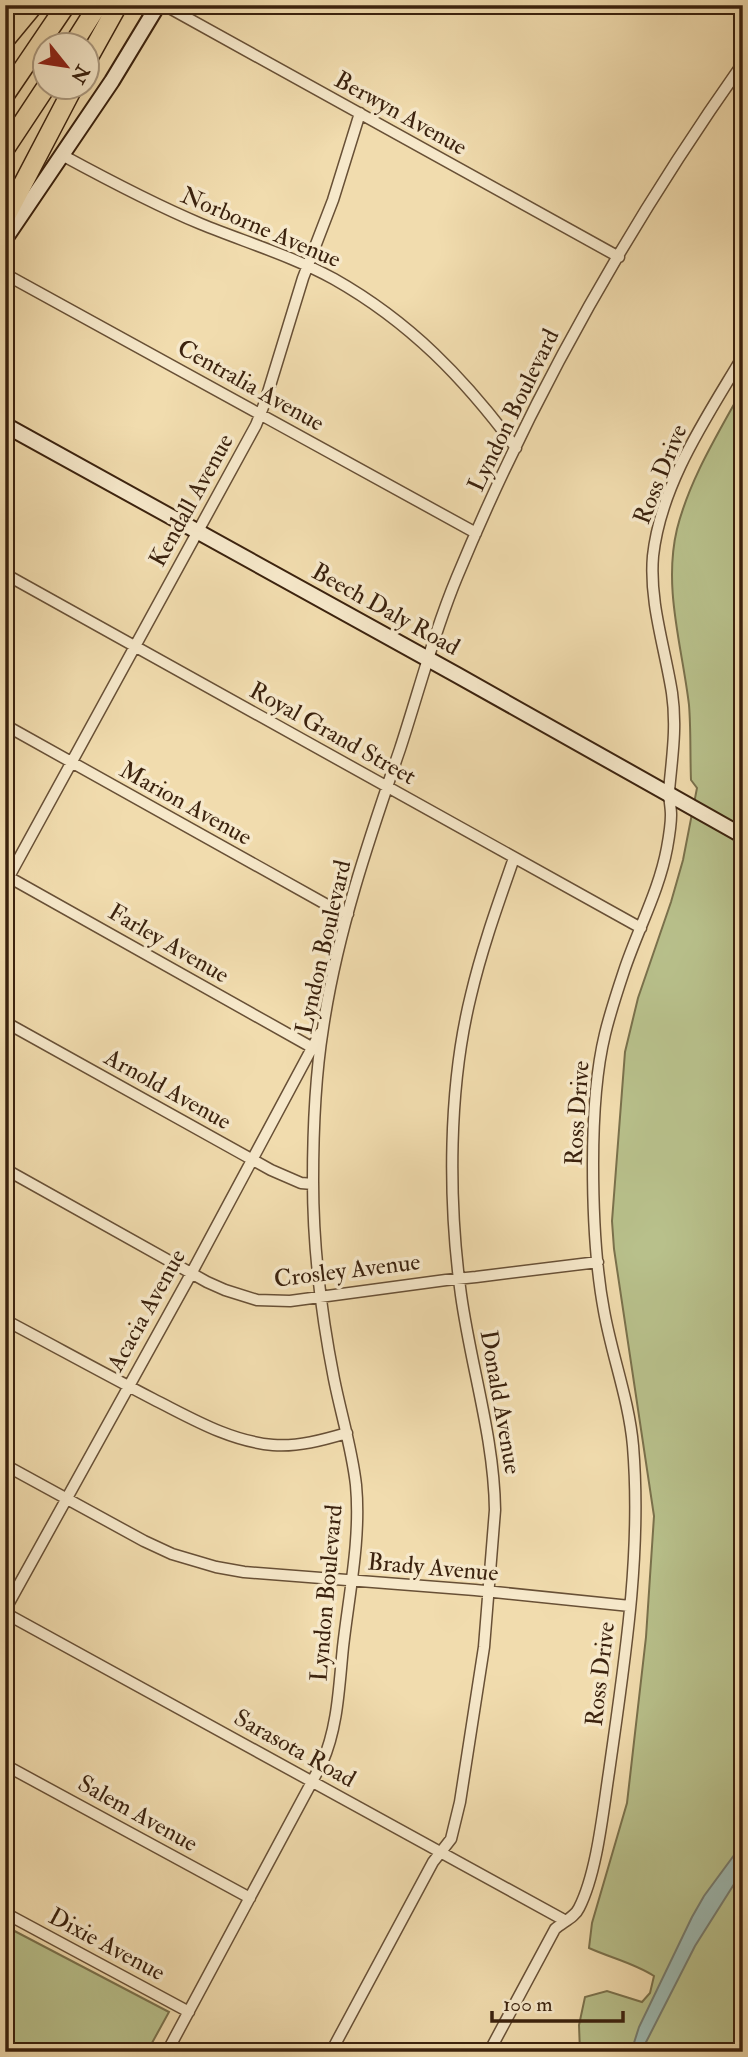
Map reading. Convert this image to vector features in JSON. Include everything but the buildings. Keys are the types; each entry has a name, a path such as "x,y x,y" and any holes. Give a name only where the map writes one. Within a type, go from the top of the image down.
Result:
{"highway":[{"path":"5,40 34,5"},
{"path":"5,95 66,5"},
{"path":"81,32 98,5"},
{"path":"102,34 118,5"},
{"path":"5,149 36,102"},
{"path":"5,218 66,102"}],"main road":[{"path":"5,239 158,5"},
{"name":"Beech Daly Road","path":"5,425 742,835"}],"street":[{"name":"Berwyn Avenue","path":"164,5 619,257"},
{"name":"Lyndon Boulevard","path":"167,2052 312,1783 327,1752 334,1726 357,1502 354,1469 319,1297 313,1184 314,1116 322,1030 348,914 449,598 476,533 563,355 685,149 743,63"},
{"name":"Kendall Avenue","path":"7,878 236,464 260,414 360,113"},
{"name":"Norborne Avenue","path":"62,155 163,208 308,266 369,301 422,342 474,393 516,448"},
{"name":"Centralia Avenue","path":"5,274 476,533"},
{"name":"Ross Drive","path":"564,1920 574,1915 583,1899 596,1850 621,1688 630,1606 635,1514 633,1442 624,1392 604,1313 598,1262 593,1163 594,1120 604,1036 625,967 659,884 671,816 669,795 675,723 653,588 653,558 655,541 668,497 682,465 743,356"},
{"name":"Royal Grand Street","path":"5,574 641,928"},
{"name":"Marion Avenue","path":"5,725 329,906 348,914"},
{"name":"Donald Avenue","path":"331,2052 433,1862 451,1839 460,1802 480,1679 495,1510 494,1469 470,1349 460,1279 452,1171 454,1117 470,997 485,943 514,859"},
{"name":"Farley Avenue","path":"7,878 313,1048"},
{"name":"Arnold Avenue","path":"5,1022 252,1160 283,1176 301,1183 313,1184"},
{"name":"Acacia Avenue","path":"5,1611 322,1030"},
{"name":"Crosley Avenue","path":"5,1169 191,1274 225,1290 257,1300 290,1301 598,1262"},
{"path":"5,1320 208,1427 248,1441 291,1445 347,1433"},
{"name":"Brady Avenue","path":"5,1465 144,1541 194,1561 244,1572 630,1606"},
{"name":"Sarasota Road","path":"5,1611 564,1920"},
{"name":"Salem Avenue","path":"5,1765 250,1898"},
{"name":"Dixie Avenue","path":"5,1913 188,2012"},
{"path":"489,2052 555,1929 564,1920"}],"green space":[{"path":"743,388 743,2052 580,2052 579,2025 585,1997 607,1991 642,2002 650,1993 654,1976 589,1948 592,1923 627,1803 646,1637 654,1516 612,1221 625,1052 638,998 683,860 697,788 691,780 689,705 675,617 673,551 689,492"},
{"path":"5,1926 169,2012 147,2052 5,2052"}],"water":[{"path":"743,1843 743,1870 695,1946 641,2052 628,2052 692,1917"}]}
